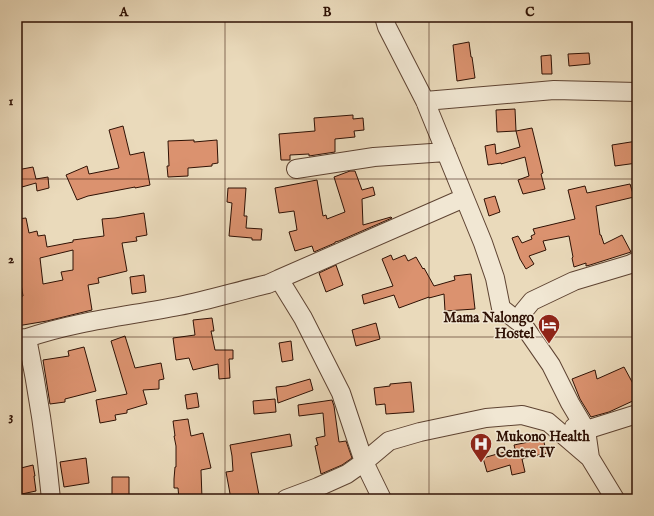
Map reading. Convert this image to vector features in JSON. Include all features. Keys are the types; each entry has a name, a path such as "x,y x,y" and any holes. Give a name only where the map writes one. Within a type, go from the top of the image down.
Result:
{"street":[{"path":"384,17 425,101 483,243 495,278 501,308 524,326 551,365 570,403 586,430 590,458"},
{"path":"425,101 554,90 637,92"},
{"path":"296,169 374,157 446,152"},
{"path":"51,499 36,385 22,338 46,331 180,306 268,284 464,198"},
{"path":"524,326 523,312 532,301 574,281 631,264 637,260"},
{"path":"279,279 303,318 341,393 364,462 382,499"},
{"path":"286,499 347,474 389,441 420,432 486,418 522,415 586,430 637,414"},
{"path":"548,422 590,458 615,499"}],"building":[{"path":"469,42 475,78 457,81 453,45"},
{"path":"589,53 590,64 569,66 568,54"},
{"path":"551,55 552,74 542,74 541,56"},
{"path":"515,109 516,131 497,132 496,110"},
{"path":"353,115 353,119 363,118 364,130 354,131 355,137 335,139 335,152 309,156 309,154 290,155 290,160 281,160 279,134 315,131 314,118"},
{"path":"123,126 130,155 144,152 150,185 88,196 77,200 66,175 87,166 89,174 119,168 109,130"},
{"path":"532,128 543,173 541,174 545,189 523,194 518,180 529,176 525,157 501,164 488,165 485,146 495,144 496,154 520,147 516,131"},
{"path":"194,140 194,142 217,140 218,163 212,164 212,166 188,168 188,176 168,177 168,141"},
{"path":"637,141 637,163 615,166 612,145"},
{"path":"33,167 36,179 48,177 49,188 37,191 36,183 22,187 20,180 17,181 17,170"},
{"path":"350,171 355,171 362,190 373,187 375,195 362,199 363,225 391,217 392,218 314,252 312,246 295,251 289,232 297,230 294,211 279,213 275,188 317,180 323,216 326,215 327,219 345,212 334,177"},
{"path":"630,184 634,197 596,206 600,235 604,244 622,235 631,252 590,265 586,266 586,263 574,267 569,236 543,241 546,250 529,256 534,264 526,269 520,259 512,238 518,236 522,243 532,239 531,236 535,234 533,229 575,219 568,190 585,186 587,193"},
{"path":"228,188 246,188 244,216 247,216 246,228 262,229 261,240 229,236 232,203 227,202"},
{"path":"495,196 500,212 489,216 484,199"},
{"path":"144,213 147,235 136,237 137,241 122,243 127,271 98,278 99,283 88,285 92,310 47,321 17,326 17,307 19,307 18,297 23,296 18,266 17,267 17,219 26,218 29,233 37,231 38,236 45,235 47,247 73,242 73,240 104,236 102,219","holes":["73,250 73,270 61,272 63,280 43,284 40,258"]},
{"path":"391,255 393,260 405,255 408,261 416,257 434,286 455,280 454,276 471,274 475,309 445,311 444,294 429,297 399,308 394,295 364,304 362,295 393,286 382,259"},
{"path":"336,265 343,285 326,292 319,273"},
{"path":"144,275 146,292 132,294 130,277"},
{"path":"212,318 214,331 211,331 215,350 233,350 233,359 229,359 230,378 219,379 218,364 193,370 189,358 176,360 173,338 195,335 193,320"},
{"path":"376,323 380,339 356,346 352,330"},
{"path":"125,336 135,368 161,363 164,379 159,380 159,389 143,390 147,404 127,410 127,413 115,415 116,420 100,423 96,400 127,394 111,341"},
{"path":"291,341 293,360 282,362 279,343"},
{"path":"84,347 96,391 65,399 65,402 50,404 43,360 69,356 68,351"},
{"path":"624,367 637,391 637,399 609,412 591,417 580,399 572,379 595,370 597,379"},
{"path":"310,379 313,390 278,403 276,387 286,386"},
{"path":"411,382 414,412 386,414 385,404 376,405 374,388 390,386 390,384"},
{"path":"197,393 199,407 187,409 185,395"},
{"path":"275,399 276,412 254,414 253,401"},
{"path":"332,400 339,442 346,441 352,458 342,465 321,474 315,446 318,445 316,438 325,436 323,413 299,416 298,405"},
{"path":"188,419 191,436 203,433 211,468 201,470 202,499 179,499 178,488 174,488 176,446 173,421"},
{"path":"290,434 292,446 251,453 259,495 254,496 255,499 231,499 226,472 233,471 230,445"},
{"path":"543,439 547,453 522,459 525,472 512,475 510,465 487,472 483,458 515,449 514,445"},
{"path":"86,458 89,483 64,487 60,462"},
{"path":"33,465 36,491 17,495 17,469"},
{"path":"112,477 129,477 129,499 112,499"}],"place":[{"name":"Mama Nalongo Hostel","path":"549,344"},
{"name":"Mukono Health Centre IV","path":"481,464"}]}
